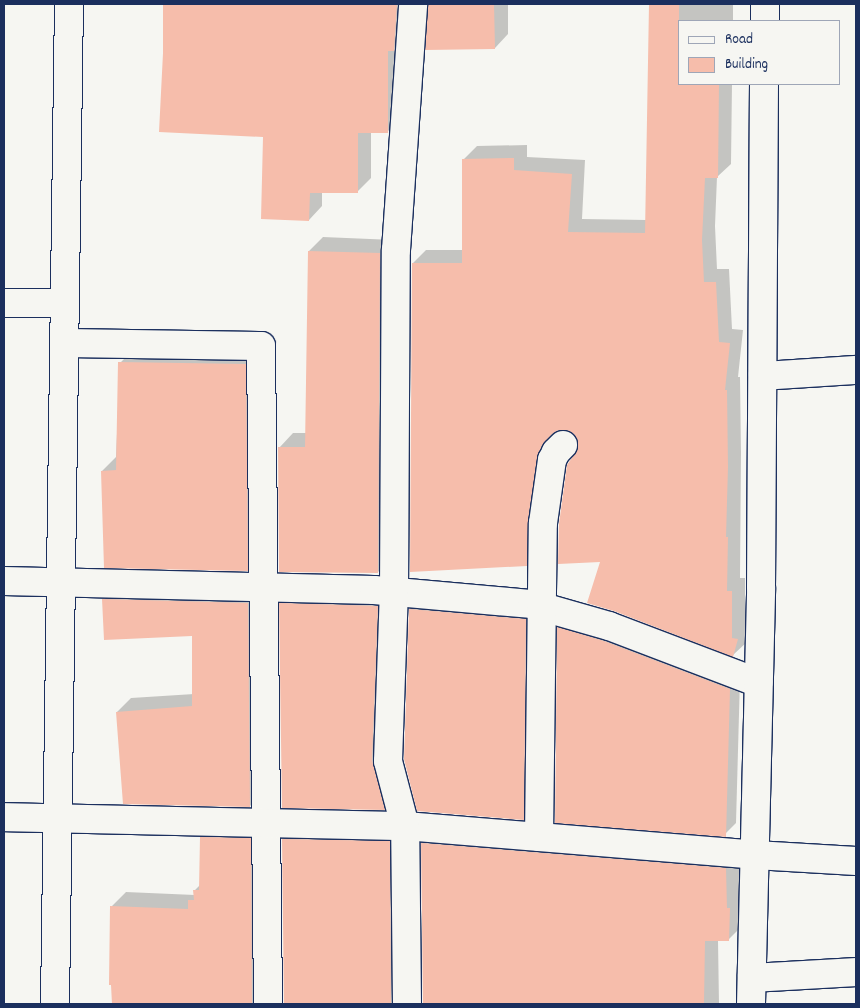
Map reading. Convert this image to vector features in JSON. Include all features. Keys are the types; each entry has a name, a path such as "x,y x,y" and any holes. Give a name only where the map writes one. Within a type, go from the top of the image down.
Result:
{"street":[{"path":"55,1004 69,4"},
{"path":"406,1004 405,826 388,761 394,592 396,242 413,4"},
{"path":"764,20 765,4"},
{"path":"764,85 759,683 751,991 856,972"},
{"path":"4,303 65,303"},
{"path":"65,344 261,346 268,1004"},
{"path":"763,376 856,370"},
{"path":"539,837 543,523 552,460 556,452 563,445"},
{"path":"4,581 265,586 394,592 532,604 609,626 759,683"},
{"path":"4,817 405,826 755,855 856,861"}],"building":[{"path":"163,4 397,4 394,51 388,51 388,133 358,133 358,193 310,193 309,221 261,219 263,137 159,132 163,53"},
{"path":"428,4 494,4 495,49 425,50"},
{"path":"649,4 679,4 678,85 719,85 718,178 705,178 702,240 704,282 716,282 719,342 730,343 725,390 727,390 728,467 726,537 728,537 727,591 732,591 732,638 738,639 733,657 614,611 587,603 600,562 558,564 559,524 567,465 578,449 578,441 574,434 567,430 558,430 552,434 542,445 537,458 528,521 527,566 410,572 412,263 462,263 462,159 514,158 514,170 572,174 568,232 645,233"},
{"path":"308,251 380,253 378,573 279,572 278,447 305,447"},
{"path":"118,362 246,364 248,571 104,568 101,471 116,470"},
{"path":"102,599 248,603 250,807 123,804 116,712 192,706 192,636 104,640"},
{"path":"279,603 378,606 372,760 385,810 282,808"},
{"path":"409,609 526,619 524,820 417,811 404,759"},
{"path":"557,627 604,641 730,689 726,837 555,823"},
{"path":"200,837 251,838 252,1004 112,1004 111,985 109,985 110,906 188,909 188,900 194,900 193,890 199,890"},
{"path":"282,839 390,841 391,1004 284,1004"},
{"path":"421,843 726,868 727,908 730,908 729,941 705,941 704,1003 423,1004"}]}
